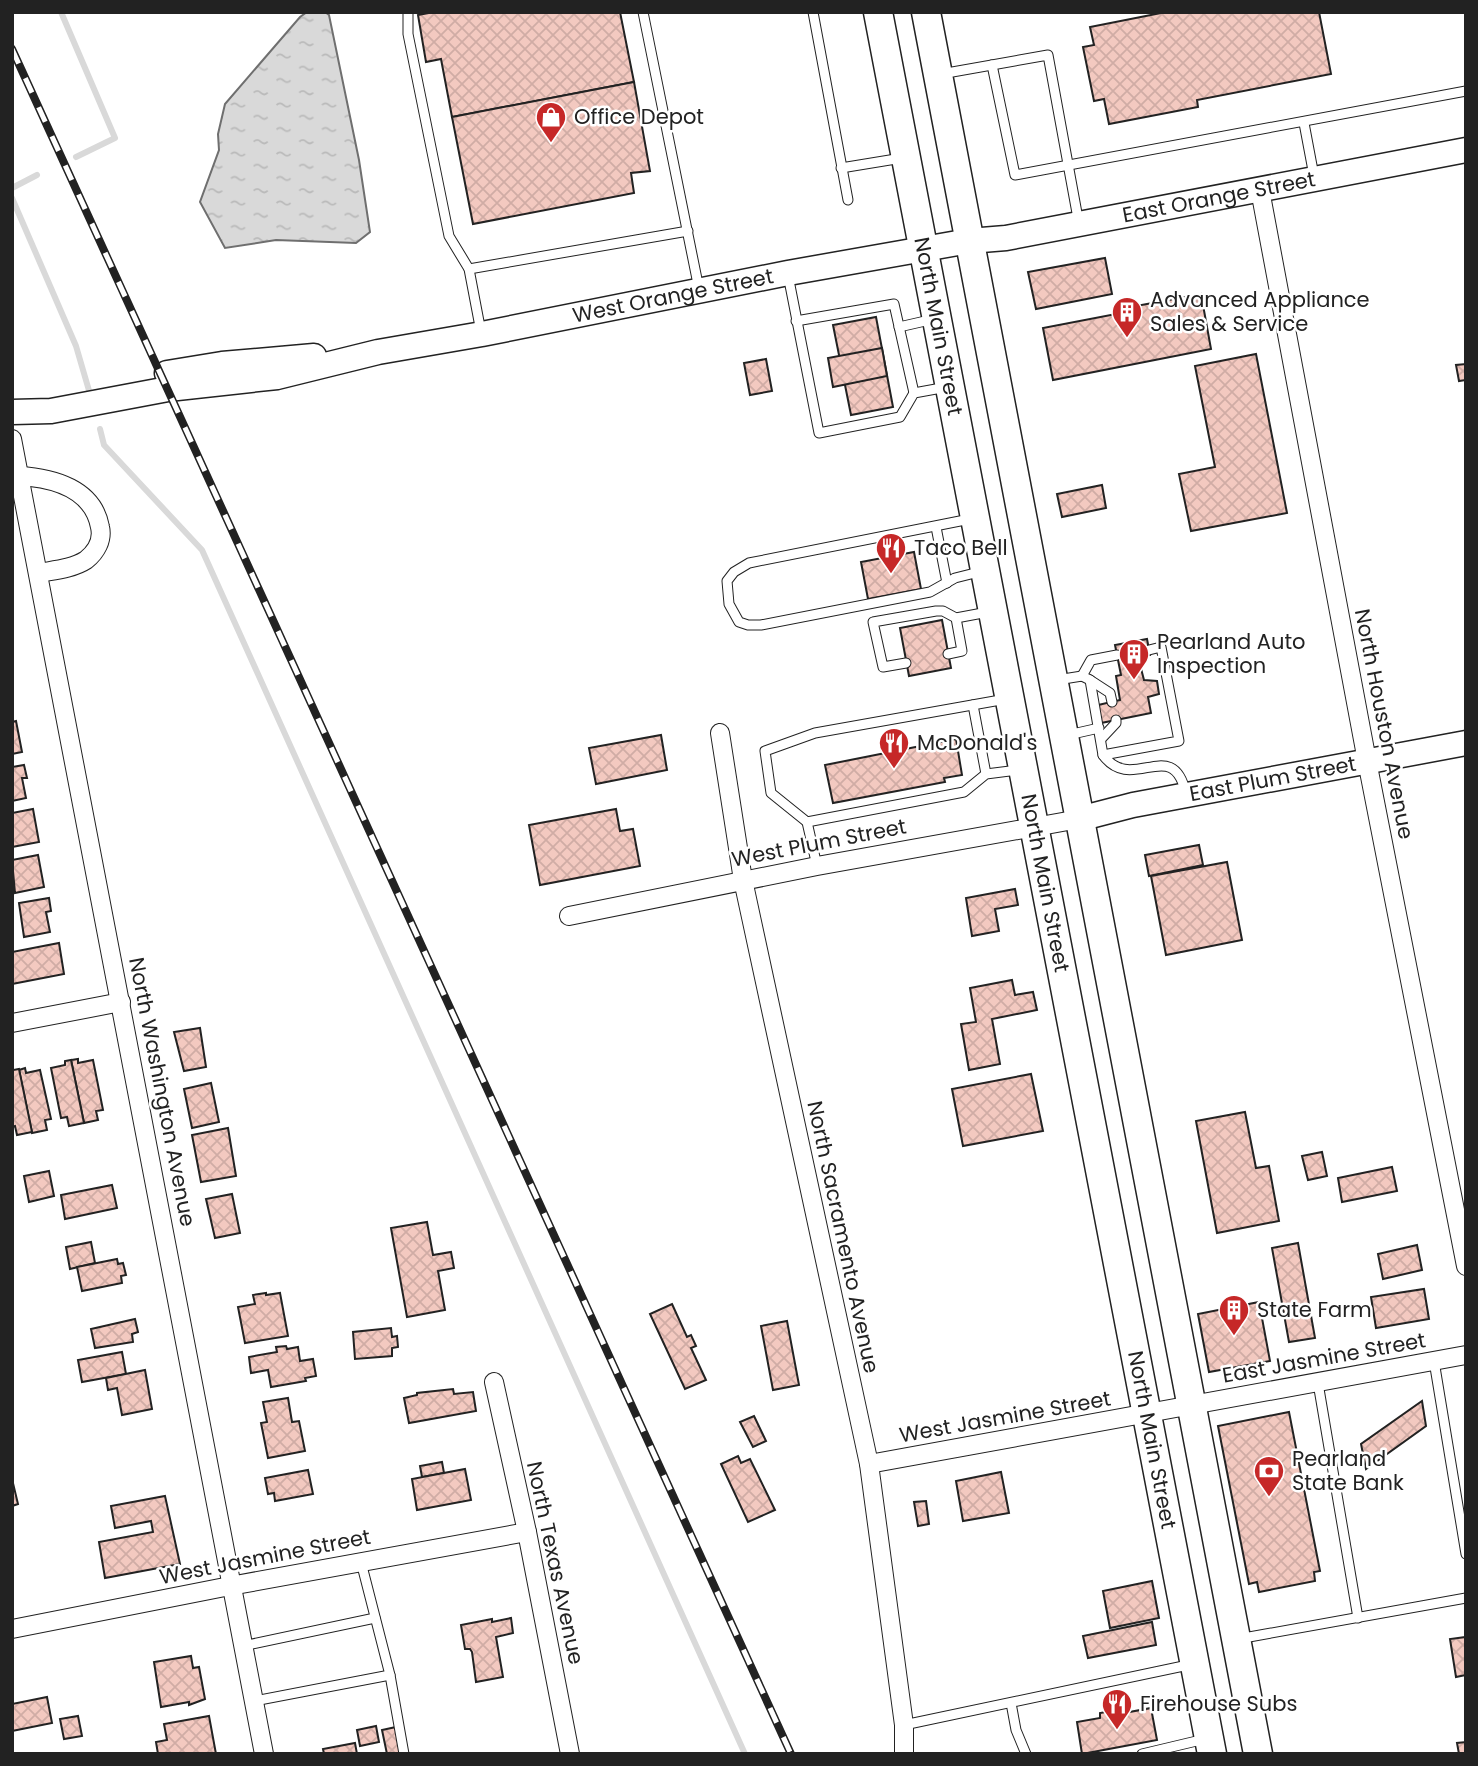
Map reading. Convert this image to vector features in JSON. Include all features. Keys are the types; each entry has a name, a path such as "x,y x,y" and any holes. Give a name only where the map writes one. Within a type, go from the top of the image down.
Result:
{"main road":[{"name":"North Main Street","path":"878,12 1211,1746"},
{"path":"926,12 1258,1754"}],"street":[{"name":"East Orange Street","path":"969,240 1006,238 1466,150"},
{"name":"North Houston Avenue","path":"1260,190 1367,761 1466,1266"},
{"name":"West Orange Street","path":"12,411 48,395 222,364 378,352 969,240"},
{"name":"North Washington Avenue","path":"12,439 264,1754"},
{"path":"19,476 38,477 74,490 88,499 97,511 102,532 98,548 86,560 73,566 38,573"},
{"name":"North Sacramento Avenue","path":"720,733 743,880 869,1464 904,1725 904,1754"},
{"name":"East Plum Street","path":"1079,819 1133,804 1466,743"},
{"name":"West Plum Street","path":"569,916 743,880 1079,819"},
{"path":"12,1023 121,1002"},
{"name":"East Jasmine Street","path":"1191,1406 1466,1355"},
{"name":"North Texas Avenue","path":"494,1382 527,1532 570,1754"},
{"name":"West Jasmine Street","path":"869,1464 1191,1406"},
{"name":"West Jasmine Street","path":"12,1629 527,1532"}],"lane":[{"path":"408,12 408,34 449,236 469,269 482,334"},
{"path":"642,12 700,291"},
{"path":"813,12 848,200"},
{"path":"939,75 1048,55 1079,224"},
{"path":"992,65 1015,175 1466,91"},
{"path":"1304,123 1315,179"},
{"path":"841,168 906,157"},
{"path":"469,269 688,231"},
{"path":"788,274 796,321 819,433 900,417 914,393 894,304 796,321"},
{"path":"899,327 937,318"},
{"path":"914,393 950,386"},
{"path":"975,518 749,563 734,572 727,581 729,604 739,622 761,625 930,592 955,578 986,571"},
{"path":"936,527 947,583"},
{"path":"906,663 883,667 873,622 936,611 943,611 957,618 993,611"},
{"path":"948,654 962,651 957,618"},
{"path":"1103,755 1179,741 1161,648 1149,650"},
{"path":"1117,655 1091,660 1086,678 1103,755 1115,766 1128,771 1170,766 1183,778 1186,794"},
{"path":"1052,681 1086,678 1110,692 1112,702"},
{"path":"817,866 807,822 771,793 765,751 815,733 1010,699"},
{"path":"973,705 986,774"},
{"path":"1101,739 1116,720"},
{"path":"1063,736 1099,728"},
{"path":"807,822 964,792 986,774 1023,769"},
{"path":"1434,1361 1466,1554"},
{"path":"1318,1383 1358,1618"},
{"path":"361,1562 390,1675 404,1754"},
{"path":"1237,1639 1466,1598"},
{"path":"243,1646 375,1618"},
{"path":"904,1725 1194,1664"},
{"path":"254,1701 390,1675"},
{"path":"1011,1703 1016,1730 1026,1754"},
{"path":"1142,1754 1211,1746"}],"water":[{"path":"307,12 325,12 329,15 359,160 370,232 356,243 276,240 225,248 200,202 219,150 218,134 225,104"}],"building":[{"path":"434,12 620,12 634,82 452,117 441,59 426,62 418,15"},
{"path":"1166,12 1319,12 1331,74 1197,100 1198,107 1109,124 1104,99 1094,101 1083,47 1094,45 1090,27"},
{"name":"Office Depot","path":"634,82 650,171 631,173 634,193 473,224 452,117"},
{"path":"1105,258 1112,294 1036,309 1028,272"},
{"name":"Advanced Appliance Sales & Service","path":"1201,294 1211,349 1053,380 1043,328 1137,310 1136,306"},
{"path":"876,317 893,407 851,415 833,325"},
{"path":"882,348 887,376 833,387 828,358"},
{"path":"1256,354 1287,513 1191,531 1179,474 1215,467 1195,366"},
{"path":"766,359 772,391 750,395 744,363"},
{"path":"1466,364 1466,380 1459,381 1456,365"},
{"path":"1102,485 1106,508 1062,517 1057,494"},
{"name":"Taco Bell","path":"914,552 921,589 868,599 861,562"},
{"path":"942,620 951,668 909,676 900,628"},
{"name":"Pearland Auto Inspection","path":"1147,639 1150,655 1138,657 1144,680 1157,681 1159,694 1148,697 1151,713 1101,723 1098,705 1120,700 1116,676 1121,675 1115,645"},
{"path":"16,721 22,752 12,754 12,722"},
{"path":"661,735 667,770 596,784 589,748"},
{"name":"McDonald's","path":"956,739 962,775 944,778 945,782 833,803 825,765"},
{"path":"24,765 27,778 22,778 26,798 12,801 12,767"},
{"path":"33,809 39,842 12,847 12,813"},
{"path":"616,809 620,831 633,829 640,866 540,885 529,825"},
{"path":"1199,845 1203,865 1149,876 1145,855"},
{"path":"38,855 44,887 15,893 12,860"},
{"path":"1227,862 1242,940 1166,955 1151,876"},
{"path":"1015,889 1018,905 995,909 999,931 972,936 966,898"},
{"path":"49,898 51,911 46,912 50,932 24,937 19,903"},
{"path":"59,943 64,974 12,984 12,952"},
{"path":"1012,980 1015,995 1033,992 1037,1010 992,1019 1000,1064 969,1070 961,1024 976,1022 970,988"},
{"path":"200,1028 206,1067 184,1071 174,1032"},
{"path":"78,1059 78,1063 93,1060 103,1110 96,1111 98,1120 84,1123 71,1060"},
{"path":"71,1060 84,1123 69,1126 67,1117 61,1118 51,1068 65,1065 65,1061"},
{"path":"25,1068 26,1073 40,1070 51,1119 45,1120 47,1130 32,1133 19,1070"},
{"path":"19,1069 32,1132 17,1135 15,1126 12,1127 12,1075 13,1070"},
{"path":"1031,1074 1043,1131 963,1146 952,1089"},
{"path":"211,1083 219,1122 192,1128 184,1089"},
{"path":"1245,1112 1256,1168 1269,1166 1279,1221 1217,1233 1196,1121"},
{"path":"228,1128 236,1176 201,1182 192,1135"},
{"path":"1322,1152 1327,1176 1308,1180 1302,1156"},
{"path":"1392,1167 1397,1191 1342,1202 1338,1178"},
{"path":"49,1171 54,1196 29,1202 24,1176"},
{"path":"112,1185 117,1208 65,1219 61,1195"},
{"path":"232,1194 240,1233 215,1238 206,1199"},
{"path":"427,1222 433,1255 451,1252 454,1268 438,1271 445,1310 407,1317 391,1228"},
{"path":"91,1242 95,1263 70,1269 66,1247"},
{"path":"1298,1243 1315,1338 1289,1342 1272,1248"},
{"path":"1417,1245 1422,1270 1383,1279 1378,1254"},
{"path":"117,1259 118,1264 123,1263 126,1275 121,1276 122,1283 82,1291 77,1267"},
{"path":"1424,1289 1429,1319 1376,1328 1371,1297"},
{"path":"280,1293 288,1336 245,1343 238,1307 255,1304 253,1295"},
{"name":"State Farm","path":"1259,1302 1270,1361 1209,1372 1198,1314"},
{"path":"672,1304 687,1337 691,1335 696,1346 691,1348 706,1380 685,1389 650,1314"},
{"path":"135,1319 138,1332 132,1334 133,1342 95,1348 91,1329"},
{"path":"787,1321 799,1385 773,1390 761,1326"},
{"path":"391,1328 392,1337 397,1336 398,1347 392,1348 392,1356 355,1359 353,1332"},
{"path":"286,1346 287,1349 298,1347 300,1361 313,1359 316,1376 305,1378 306,1381 271,1387 268,1370 251,1373 249,1357 277,1352 276,1347"},
{"path":"122,1352 126,1374 82,1382 78,1360"},
{"path":"145,1370 152,1409 122,1415 117,1388 108,1390 106,1378"},
{"path":"453,1389 454,1394 473,1392 476,1411 409,1423 404,1398 417,1393"},
{"path":"288,1398 292,1422 299,1421 305,1451 268,1458 261,1423 267,1422 263,1402"},
{"path":"1422,1401 1426,1426 1366,1469 1361,1444"},
{"name":"Pearland State Bank","path":"1289,1412 1320,1571 1314,1572 1315,1581 1259,1592 1257,1582 1249,1584 1218,1426"},
{"path":"754,1416 766,1441 753,1447 740,1422"},
{"path":"738,1456 741,1463 750,1459 775,1510 748,1522 721,1464"},
{"path":"442,1462 444,1473 422,1477 420,1466"},
{"path":"465,1469 471,1500 417,1510 412,1479"},
{"path":"308,1470 313,1494 275,1501 274,1493 268,1494 265,1478"},
{"path":"1001,1472 1009,1513 963,1521 956,1481"},
{"path":"12,1479 18,1504 12,1506"},
{"path":"165,1496 180,1564 105,1578 99,1542 153,1532 151,1521 115,1528 111,1506"},
{"path":"926,1501 929,1524 918,1526 914,1502"},
{"path":"1152,1581 1159,1618 1110,1628 1103,1591"},
{"path":"511,1618 513,1633 496,1637 503,1677 476,1682 472,1652 465,1649 461,1625"},
{"path":"1152,1622 1156,1645 1088,1658 1083,1636"},
{"path":"1466,1637 1466,1675 1456,1677 1450,1639"},
{"path":"191,1656 193,1668 199,1667 205,1699 189,1705 189,1702 161,1707 154,1662"},
{"path":"47,1697 52,1723 12,1731 12,1704"},
{"name":"Firehouse Subs","path":"1151,1708 1157,1740 1082,1754 1077,1722 1100,1718 1100,1713 1123,1709 1124,1713"},
{"path":"78,1716 82,1736 64,1739 60,1719"},
{"path":"209,1716 216,1754 158,1754 156,1742 167,1740 164,1724"},
{"path":"376,1726 379,1742 360,1746 357,1730"},
{"path":"396,1727 402,1754 387,1754 382,1730"},
{"path":"1466,1742 1466,1754 1459,1754 1457,1743"},
{"path":"355,1743 357,1754 324,1754 323,1749"}],"waterway":[{"path":"61,12 115,138 76,157"},
{"path":"12,188 37,175"},
{"path":"12,198 76,346 90,394"},
{"path":"100,429 104,445 202,550 745,1754"}],"railway":[{"path":"12,49 791,1754"}],"place":[{"name":"Office Depot","path":"551,144"},
{"name":"Advanced Appliance Sales & Service","path":"1127,339"},
{"name":"Taco Bell","path":"891,575"},
{"name":"Pearland Auto Inspection","path":"1134,681"},
{"name":"McDonald's","path":"894,770"},
{"name":"State Farm","path":"1234,1337"},
{"name":"Pearland State Bank","path":"1269,1498"},
{"name":"Firehouse Subs","path":"1117,1731"}]}
